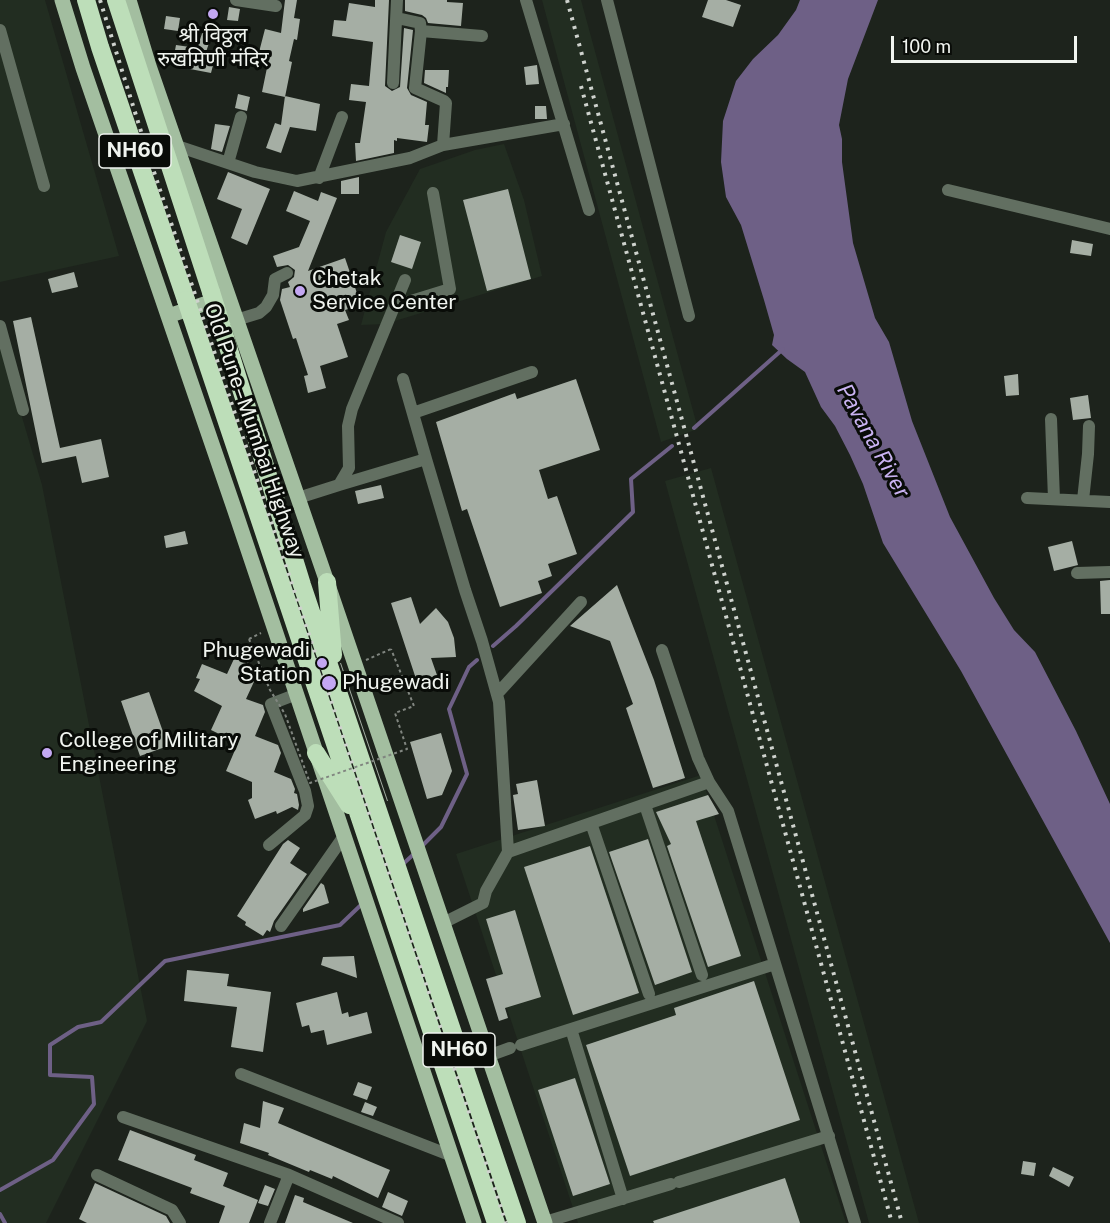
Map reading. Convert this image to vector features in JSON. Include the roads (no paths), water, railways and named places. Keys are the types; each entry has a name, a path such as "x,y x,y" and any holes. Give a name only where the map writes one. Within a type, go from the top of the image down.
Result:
{"highway":[{"name":"Old Pune–Mumbai Highway","path":"86,0 496,1223"},
{"name":"Old Pune–Mumbai Highway","path":"116,0 218,299 302,585 517,1223"},
{"path":"327,582 335,681"},
{"path":"316,753 364,829"},
{"path":"502,1178 540,1223"}],"main road":[{"path":"62,0 83,68 297,694 474,1223"},
{"path":"129,0 177,146 218,299 236,320 488,1056 540,1223"},
{"path":"168,316 218,299"}],"street":[{"path":"236,0 276,6"},
{"path":"393,83 397,0"},
{"path":"526,0 589,210"},
{"path":"607,0 689,316"},
{"path":"397,18 420,23 415,88 444,100 446,103 443,145"},
{"path":"0,30 44,186"},
{"path":"421,31 482,36"},
{"path":"228,163 241,117"},
{"path":"319,178 342,117"},
{"path":"177,146 274,178 297,181 410,158 443,145 564,124"},
{"path":"948,190 1110,229"},
{"path":"395,306 450,289 433,193"},
{"path":"236,320 259,313 266,307 273,295 275,279 287,273"},
{"path":"339,485 349,468 348,426 352,409 405,280"},
{"path":"0,326 23,410"},
{"path":"412,412 532,372"},
{"path":"403,379 499,702 505,781 508,852 486,891 483,903 443,923"},
{"path":"1051,419 1054,499"},
{"path":"1083,500 1089,426"},
{"path":"298,498 426,459"},
{"path":"1027,498 1110,502"},
{"path":"1077,573 1110,572"},
{"path":"496,694 581,602"},
{"path":"662,650 698,758 709,782 725,806 732,824 855,1223"},
{"path":"269,845 306,815 308,807 305,791 271,704 297,694"},
{"path":"508,852 709,782"},
{"path":"645,806 702,975"},
{"path":"591,823 650,994"},
{"path":"281,926 344,836"},
{"path":"488,1056 775,964"},
{"path":"571,1029 623,1199"},
{"path":"241,1074 452,1156"},
{"path":"123,1117 289,1175 398,1223"},
{"path":"540,1223 829,1136"},
{"path":"97,1175 172,1210 180,1223"},
{"path":"270,1223 289,1175"}],"water":[{"name":"Pavana River","path":"800,0 878,0 848,79 839,125 853,243 875,318 889,342 912,421 950,517 1014,630 1035,652 1076,731 1110,804 1110,943 961,671 883,543 863,484 850,455 835,426 821,407 805,372 772,345 774,335 741,225 726,197 721,162 723,121 736,81 753,59 778,35 796,10"}],"waterway":[{"path":"694,428 783,349"},
{"path":"493,646 633,512 631,479 672,446"},
{"path":"422,846 441,827 467,774 449,709 469,667 477,660"},
{"path":"403,864 415,853"},
{"path":"0,1190 53,1160 94,1104 92,1077 50,1075 50,1045 78,1027 101,1022 165,961 340,925 363,903"},
{"path":"0,1214 5,1223"}],"railway":[{"path":"100,0 149,157 506,1223"},
{"path":"567,0 902,1223"},
{"path":"581,86 892,1223"}],"place":[{"name":"श्री विठ्ठल रुखमिणी मंदिर","path":"213,14"},
{"name":"Chetak Service Center","path":"300,291"},
{"name":"Phugewadi Station","path":"322,663"},
{"name":"Phugewadi","path":"329,683"},
{"name":"College of Military Engineering","path":"47,753"}]}
